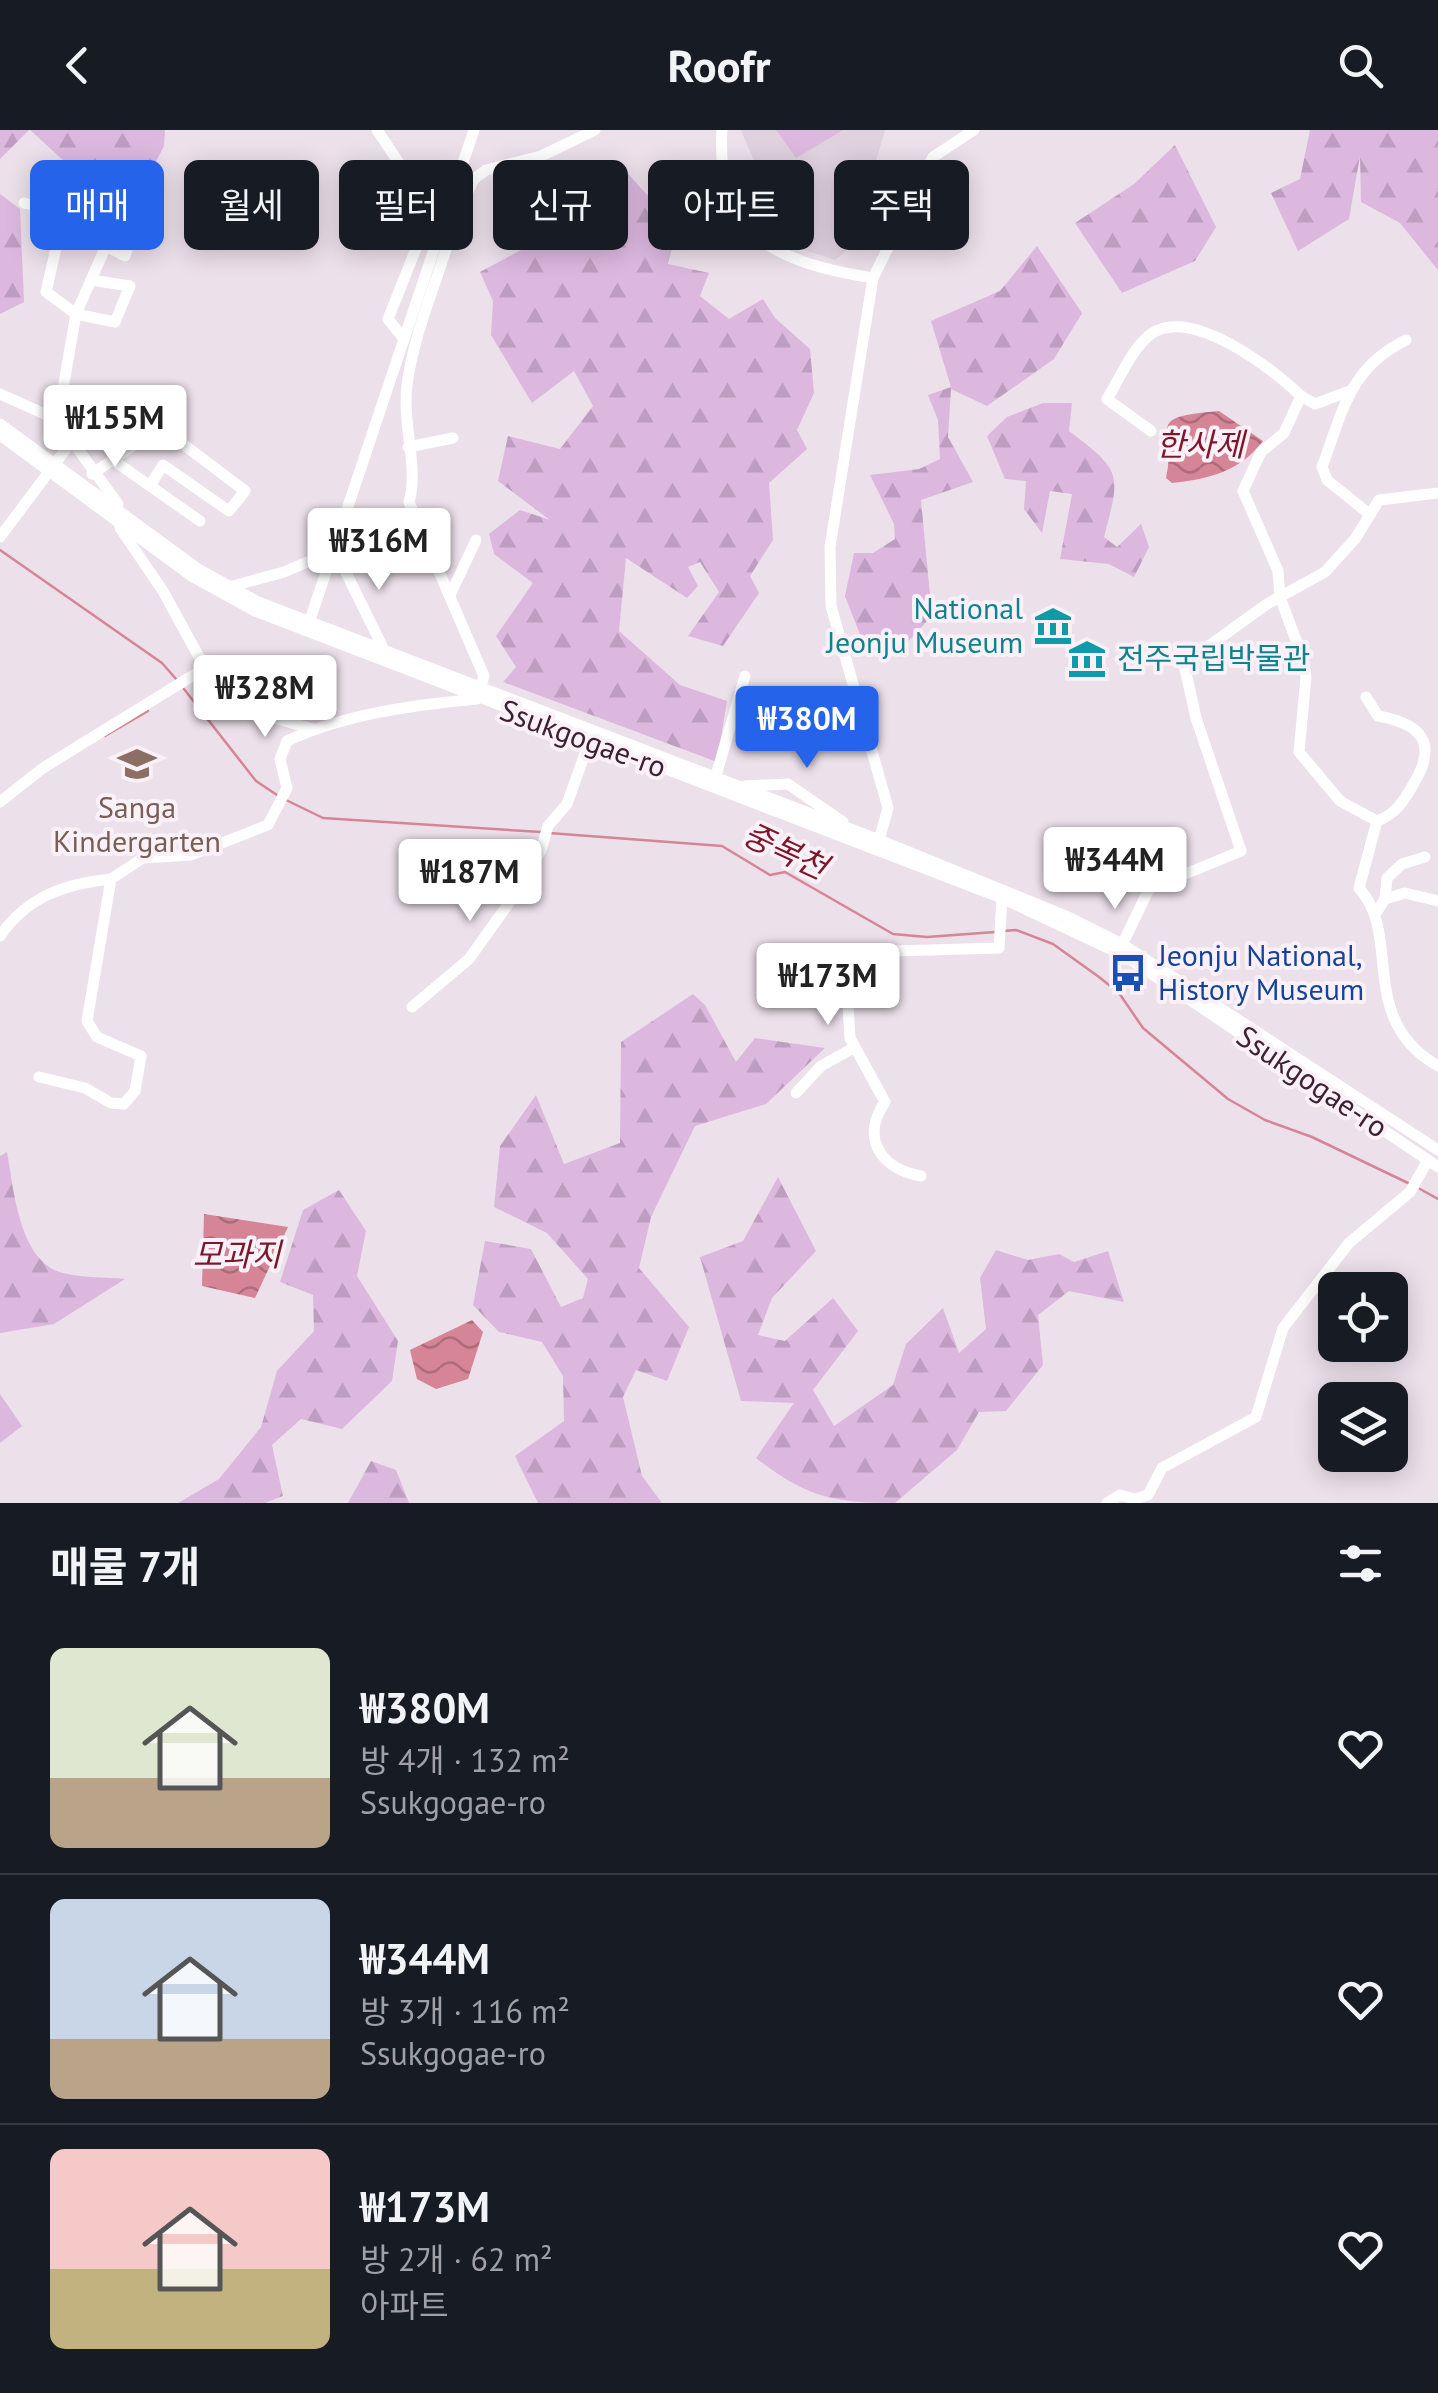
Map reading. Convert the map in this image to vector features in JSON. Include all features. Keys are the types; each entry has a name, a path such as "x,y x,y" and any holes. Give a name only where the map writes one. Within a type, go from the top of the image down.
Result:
{"street":[{"path":"377,130 401,160"},
{"path":"463,160 474,130"},
{"path":"473,181 486,170 541,156 595,130"},
{"path":"722,130 720,172 749,230 788,258 873,278"},
{"path":"878,844 888,808 832,606 830,547 873,278 932,157 974,130"},
{"path":"24,203 30,204"},
{"path":"56,250 46,292 76,314 116,322 130,286 91,280"},
{"path":"57,423 76,314 104,250"},
{"path":"410,356 403,334 388,320 425,250"},
{"path":"307,629 432,250"},
{"path":"0,936 27,906 49,892 111,879 143,858 192,855 268,825 282,800 286,772 280,759 286,741 313,729 419,704 478,695 484,676 410,502 414,485 403,417 410,356 436,250"},
{"path":"1151,431 1107,399 1144,340 1156,330 1186,326 1216,339 1246,353 1315,404 1350,391"},
{"path":"1368,514 1327,480 1322,467 1350,391 1376,355 1406,340"},
{"path":"0,394 57,423 92,474 130,519"},
{"path":"1301,396 1284,433 1260,452 1242,490 1278,571 1280,597 1306,676 1299,752 1340,802 1376,821"},
{"name":"Ssukgogae-ro","path":"0,424 114,520 193,577 307,629 478,695 849,829 1120,948 1433,1164"},
{"path":"92,474 153,432 179,442 245,491 229,511 162,465 151,484"},
{"name":"Ssukgogae-ro","path":"0,436 229,587 307,629 386,654 589,742 1005,889 1120,948 1438,1150"},
{"path":"408,447 453,438"},
{"path":"0,538 72,441"},
{"path":"113,460 200,520"},
{"path":"1120,948 1149,889 1241,851 1196,718 1184,664 1280,597 1298,591 1326,572 1355,540 1379,500 1438,493"},
{"path":"114,520 163,591 205,668 245,705 313,729"},
{"path":"451,593 476,540"},
{"path":"229,587 284,572 335,550"},
{"path":"335,550 386,654"},
{"path":"0,802 43,768 205,668"},
{"path":"715,778 745,676"},
{"path":"1366,697 1378,716 1406,722 1418,733 1434,760 1399,808 1376,821 1360,888 1376,912 1389,1006 1400,1030 1438,1066"},
{"path":"412,1007 481,945 542,843 548,826 567,804 589,742"},
{"path":"738,787 788,784 849,829"},
{"path":"1376,912 1385,899 1392,873 1402,864 1426,857"},
{"path":"1143,873 1149,889"},
{"path":"39,1078 85,1088 111,1103 124,1104 135,1092 141,1056 97,1037 87,1021 111,879"},
{"path":"1385,899 1405,893 1438,901"},
{"path":"921,1176 888,1163 877,1151 872,1133 885,1102 854,1047 848,1006 894,952 999,948 997,920 1002,898"},
{"path":"796,1093 821,1066 854,1047"},
{"path":"1108,1503 1120,1495 1135,1499 1148,1495 1162,1468 1256,1417 1283,1328 1349,1243 1410,1192 1433,1164"}],"shaded area":[{"path":"741,130 885,130 876,160 834,160 834,250 847,250 835,260 804,250 814,250 814,160 754,160"}],"green space":[{"path":"0,130 29,130 0,159"},
{"path":"30,130 165,130 164,146 157,160 63,160"},
{"path":"776,130 843,130 796,158"},
{"path":"1310,130 1438,130 1438,270 1400,223 1361,202 1360,156 1349,219 1298,251 1271,193 1300,179"},
{"path":"1175,145 1216,227 1195,261 1122,293 1075,223 1134,184"},
{"path":"628,173 648,194 648,250 672,250 668,264 709,273 700,296 729,319 763,299 775,318 810,349 814,393 797,430 807,449 769,483 773,540 750,576 759,593 723,646 688,636 719,592 700,562 688,567 698,586 687,598 626,558 619,631 680,685 727,701 717,762 503,682 516,667 496,636 533,583 494,554 489,534 520,510 550,520 498,481 508,436 560,449 593,406 574,371 532,403 491,335 493,301 480,272 521,250 628,250"},
{"path":"0,194 20,209 24,302 0,314"},
{"path":"1037,246 1082,313 1054,359 987,406 951,389 948,437 973,482 921,500 932,616 899,651 861,637 845,596 854,553 873,553 895,539 894,524 870,475 919,469 940,459 938,420 928,395 951,387 931,321 1000,291"},
{"path":"1043,403 1072,403 1069,431 1099,455 1113,475 1113,499 1104,537 1117,547 1141,524 1149,547 1134,577 1109,564 1060,559 1072,494 1050,491 1042,533 1024,509 1026,481 1005,479 987,436 1007,417"},
{"path":"693,994 705,1005 736,1062 755,1038 825,1048 766,1104 695,1126 651,1217 639,1268 689,1327 667,1381 636,1370 623,1397 642,1476 662,1503 538,1503 515,1456 564,1421 563,1376 542,1342 499,1332 473,1305 485,1241 531,1249 561,1307 583,1298 588,1279 547,1233 494,1207 500,1146 536,1095 564,1164 620,1143 621,1042"},
{"path":"7,1152 21,1223 37,1255 63,1273 125,1279 54,1324 0,1333 0,1156"},
{"path":"778,1177 816,1251 772,1298 758,1335 785,1341 833,1298 858,1331 813,1390 834,1426 893,1385 906,1344 943,1308 959,1353 986,1329 980,1278 996,1250 1028,1260 1059,1254 1074,1262 1108,1251 1124,1302 1069,1291 1038,1315 1043,1365 1006,1411 979,1412 957,1450 895,1503 821,1495 790,1481 756,1458 794,1403 741,1401 700,1257 743,1241"},
{"path":"339,1190 366,1231 357,1276 398,1341 392,1381 342,1429 301,1419 272,1445 283,1496 265,1503 178,1503 219,1479 261,1427 277,1371 314,1331 313,1295 280,1282 303,1210"},
{"path":"0,1394 22,1426 0,1443"},
{"path":"371,1461 396,1470 409,1503 348,1503"}],"water":[{"name":"한사제","path":"1219,411 1263,441 1244,460 1223,472 1172,483 1166,478 1167,428 1179,417"},
{"name":"모과지","path":"204,1214 288,1227 255,1298 202,1286"},
{"path":"472,1320 483,1332 468,1379 436,1389 417,1379 410,1350"}],"waterway":[{"name":"중복천","path":"0,550 162,663 176,679"},
{"name":"중복천","path":"184,689 256,781 277,795"},
{"path":"105,736 148,711"},
{"name":"중복천","path":"284,799 323,818 541,832"},
{"name":"중복천","path":"549,833 722,846 770,875 785,872 893,934 927,937 995,932"},
{"name":"중복천","path":"1003,931 1016,930 1053,944 1099,977 1119,993 1143,1028 1228,1099 1265,1120 1312,1137 1408,1183"},
{"name":"중복천","path":"1420,1189 1438,1199"}],"place":[{"name":"National Jeonju Museum","path":"1053,626"},
{"name":"전주국립박물관","path":"1087,659"},
{"name":"Sanga Kindergarten","path":"137,764"},
{"name":"Jeonju National, History Museum","path":"1128,973"}]}
